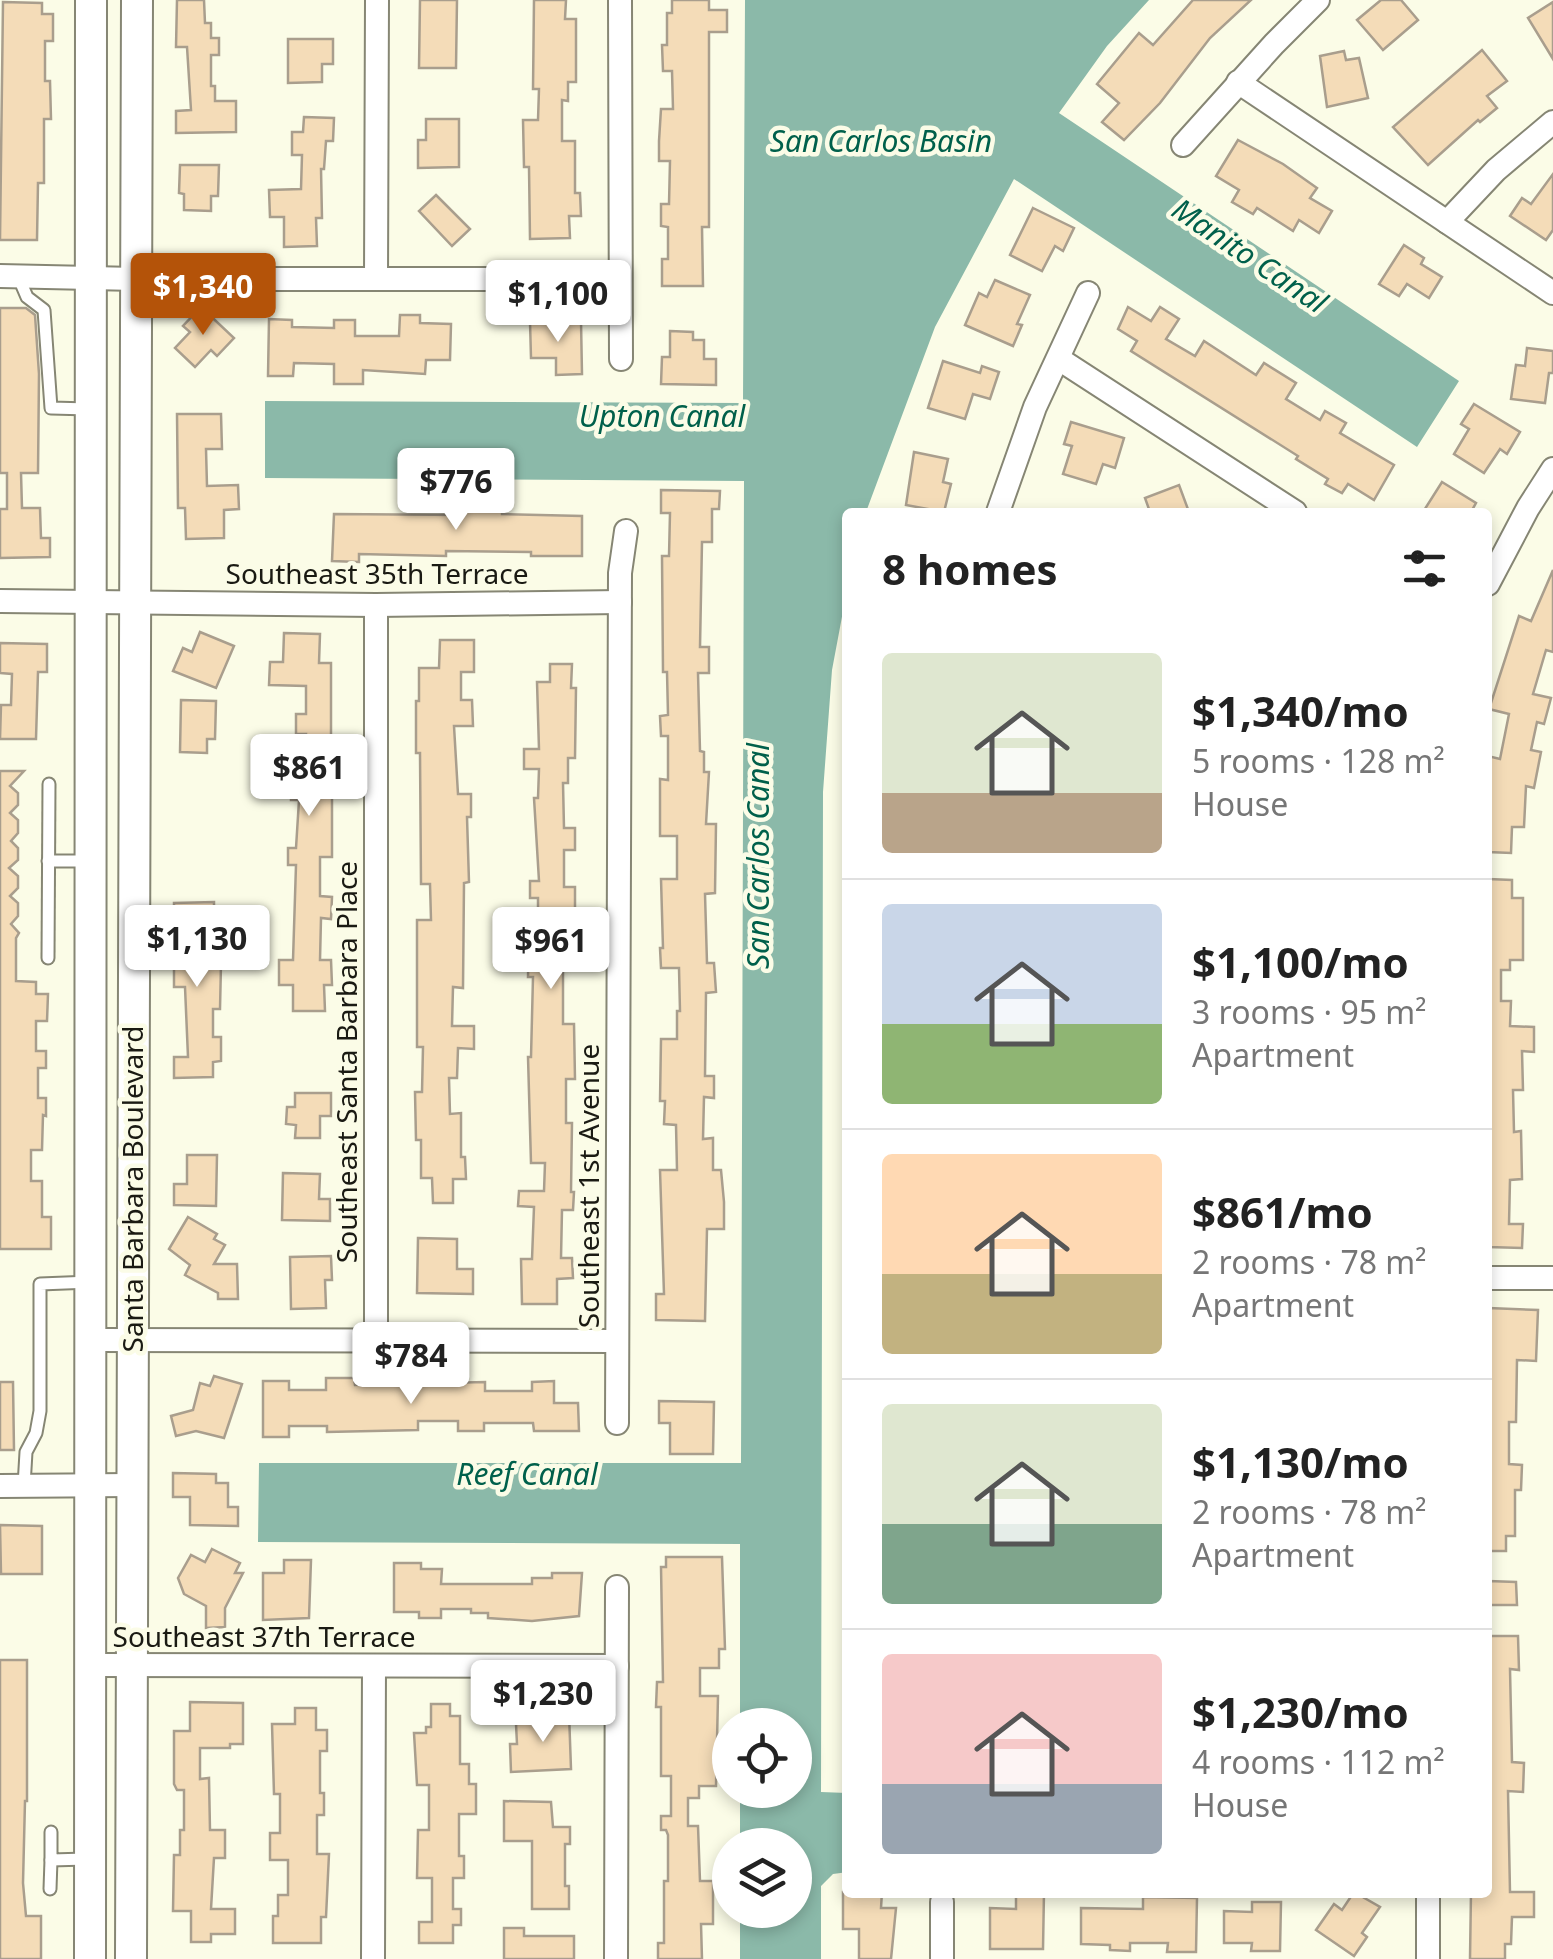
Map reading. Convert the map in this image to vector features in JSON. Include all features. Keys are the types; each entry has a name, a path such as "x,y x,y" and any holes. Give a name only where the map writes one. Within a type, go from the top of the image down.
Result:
{"main road":[{"name":"Santa Barbara Boulevard","path":"90,1959 91,0"},
{"name":"Santa Barbara Boulevard","path":"130,1959 137,0"},
{"path":"92,968 132,968"}],"street":[{"path":"376,278 377,0"},
{"path":"620,0 621,359"},
{"path":"1183,145 1318,0"},
{"path":"1238,82 1553,293"},
{"path":"1446,222 1496,170 1553,122"},
{"path":"9,276 620,278"},
{"path":"999,508 1034,407 1088,293"},
{"path":"1059,359 1258,502"},
{"path":"1492,576 1553,469"},
{"name":"Southeast 1st Avenue","path":"617,1423 620,573 626,531"},
{"name":"Southeast 35th Terrace","path":"0,601 376,605 620,602"},
{"name":"Southeast Santa Barbara Place","path":"376,605 376,1340"},
{"path":"1492,1278 1553,1278"},
{"path":"91,1340 617,1341"},
{"path":"12,1486 132,1485"},
{"path":"616,1959 617,1587"},
{"name":"Southeast 37th Terrace","path":"90,1666 618,1666"},
{"path":"374,1666 374,1959"},
{"path":"1428,1898 1428,1959"},
{"path":"942,1902 942,1959"}],"lane":[{"path":"9,276 27,298 44,310 51,408 92,410"},
{"path":"48,958 49,784"},
{"path":"48,860 92,861"},
{"path":"12,1486 36,1433 40,1411 40,1284 91,1282"},
{"path":"50,1889 51,1832"},
{"path":"51,1860 90,1858"}],"water":[{"path":"745,0 1149,0 1107,46 1059,113 1459,381 1417,447 1014,179 935,327 867,508 842,508 842,617 832,670 823,792 821,1792 842,1793 842,1873 833,1874 821,1886 821,1959 740,1959 740,1928 812,1928 812,1828 740,1828 740,1808 812,1808 812,1708 740,1708 740,1544 258,1542 259,1463 741,1463 744,481 265,478 265,401 743,403"}],"building":[{"path":"177,0 204,0 205,23 211,23 211,38 219,38 219,55 211,55 211,86 215,86 215,101 236,101 236,132 176,133 176,111 191,110 187,47 176,47"},
{"path":"420,0 457,0 456,68 419,68"},
{"path":"534,0 566,0 565,19 576,19 576,82 568,82 568,101 562,100 562,141 575,141 575,193 580,193 581,216 569,216 570,238 530,239 529,167 524,167 523,120 538,120 539,89 533,89"},
{"path":"672,0 709,0 709,10 727,10 727,32 709,32 709,227 702,227 703,286 662,286 662,259 668,259 668,227 661,226 661,204 669,204 670,161 659,161 659,141 661,109 673,109 672,71 663,71 662,45 667,45 667,13 672,13"},
{"path":"1193,0 1251,0 1210,38 1160,103 1124,140 1102,122 1119,103 1097,84 1139,33 1153,45"},
{"path":"1381,0 1401,0 1418,20 1383,50 1357,20"},
{"path":"3,2 42,3 42,14 53,14 53,41 45,41 45,81 50,81 51,119 44,119 44,183 38,183 37,240 0,240"},
{"path":"1553,2 1553,59 1528,18"},
{"path":"288,39 333,39 333,64 322,64 322,82 288,83"},
{"path":"1482,50 1507,81 1487,96 1497,108 1428,165 1393,127"},
{"path":"1344,51 1346,60 1359,58 1368,98 1327,107 1320,56"},
{"path":"304,117 334,118 333,141 326,141 321,169 322,218 316,218 317,246 284,247 284,217 270,217 269,190 301,189 302,155 292,155 292,132 303,132"},
{"path":"426,119 459,119 459,167 418,168 418,140 426,140"},
{"path":"1238,140 1317,188 1310,198 1332,211 1319,233 1299,220 1293,231 1257,208 1253,214 1232,202 1239,190 1216,176"},
{"path":"180,165 219,165 218,196 211,196 211,211 184,210 184,194 179,193"},
{"path":"1553,174 1553,230 1546,240 1510,216 1522,198 1531,204"},
{"path":"436,195 470,229 452,246 419,211"},
{"path":"1033,208 1074,228 1063,251 1055,246 1042,271 1010,255"},
{"path":"1404,245 1424,258 1421,264 1442,277 1429,298 1407,284 1399,296 1379,284"},
{"path":"995,280 1030,295 1017,324 1022,325 1013,346 965,325 979,293 987,297"},
{"path":"201,307 234,338 217,356 211,350 195,367 175,348 190,332 183,326"},
{"path":"1128,307 1151,321 1160,307 1179,319 1166,339 1195,356 1204,341 1256,375 1264,363 1296,383 1286,399 1320,420 1325,411 1346,423 1340,433 1394,465 1374,500 1348,484 1342,493 1325,484 1328,479 1296,459 1298,456 1131,351 1137,341 1118,329"},
{"path":"0,308 26,308 35,315 38,473 21,473 22,508 40,508 41,538 50,538 50,557 0,558 0,509 7,509 7,473 0,473"},
{"path":"400,315 420,315 420,323 451,324 450,360 426,360 425,374 363,370 363,384 334,384 334,364 294,363 293,376 268,376 269,319 292,320 292,327 334,328 334,320 355,320 355,336 399,336"},
{"path":"581,321 582,374 556,375 556,358 531,358 530,322"},
{"path":"670,331 693,332 693,340 704,340 704,359 716,359 716,385 661,384 662,357 670,357"},
{"path":"1527,348 1553,351 1553,373 1549,373 1545,403 1511,399 1516,365 1525,366"},
{"path":"943,361 980,373 982,366 999,372 990,399 973,394 965,419 928,408"},
{"path":"1474,404 1520,432 1507,454 1500,449 1484,473 1454,454 1469,429 1461,424"},
{"path":"177,414 221,414 222,449 206,449 207,486 238,485 239,509 224,510 224,538 186,539 185,508 178,508"},
{"path":"1071,422 1124,438 1115,468 1103,464 1096,484 1063,474 1072,446 1064,444"},
{"path":"914,452 948,459 943,482 951,484 945,508 906,505"},
{"path":"1442,482 1476,503 1473,508 1426,508"},
{"path":"1179,485 1188,508 1149,508 1145,498"},
{"path":"661,490 720,491 719,509 712,509 712,542 702,542 700,647 709,647 709,673 698,673 700,751 704,752 704,772 709,772 706,824 716,824 715,893 705,894 707,963 714,963 716,992 706,993 705,1076 714,1076 714,1098 704,1097 703,1139 713,1138 713,1170 721,1170 724,1202 724,1229 707,1229 705,1321 656,1320 656,1294 664,1294 660,1170 677,1170 676,1125 664,1124 665,1101 660,1101 661,1039 677,1039 680,1011 679,968 661,968 660,948 661,879 677,879 677,836 660,836 660,779 668,780 668,736 661,736 660,716 668,715 667,672 663,672 662,556 669,556 670,513 661,513"},
{"path":"484,495 502,495 502,514 582,516 582,556 446,551 446,556 359,554 359,562 332,561 334,514 464,515 464,506 484,506"},
{"path":"1553,570 1553,652 1546,650 1533,694 1551,698 1544,724 1537,722 1531,750 1541,752 1534,788 1526,786 1524,827 1512,827 1511,853 1492,852 1492,757 1500,759 1509,714 1492,710 1492,700 1519,616 1531,621"},
{"path":"200,632 234,646 216,688 173,671 183,648 192,652"},
{"path":"284,633 320,634 319,663 331,663 327,788 332,788 332,857 320,857 320,896 332,897 331,919 321,918 320,960 331,960 332,985 324,985 325,1011 293,1011 293,985 279,985 279,960 293,960 296,865 288,865 288,848 296,848 299,800 291,800 291,782 298,782 298,766 305,766 306,734 296,734 296,714 306,714 306,686 269,685 270,662 283,662"},
{"path":"440,640 474,640 474,672 461,672 461,700 472,700 473,726 454,726 458,794 471,794 471,817 467,817 469,882 464,883 463,988 453,987 452,1026 474,1026 474,1049 458,1048 457,1078 449,1078 450,1114 461,1113 461,1157 465,1157 466,1179 453,1179 453,1203 433,1203 432,1178 421,1178 421,1140 416,1140 415,1092 422,1092 423,1047 417,1047 417,920 431,920 430,884 421,884 416,701 419,668 439,668"},
{"path":"0,643 47,644 47,672 38,672 36,739 0,739 1,705 11,705 12,674 0,673"},
{"path":"550,664 572,664 571,688 576,688 575,758 568,758 568,783 563,783 564,828 575,828 575,850 564,850 564,887 575,887 575,953 563,952 563,1024 574,1024 575,1079 566,1079 566,1123 572,1123 574,1192 573,1210 562,1210 561,1258 572,1258 573,1278 557,1279 557,1304 522,1304 521,1259 532,1259 534,1207 518,1206 519,1191 544,1191 545,1163 531,1163 528,1057 533,977 528,977 529,930 538,931 538,898 530,898 530,881 539,881 534,798 538,798 539,769 524,769 524,749 539,749 537,682 550,682"},
{"path":"181,700 216,701 215,739 207,739 207,753 180,752"},
{"path":"0,771 24,771 10,786 18,793 18,805 10,813 18,820 18,833 11,841 18,848 18,860 9,868 18,876 18,888 10,896 18,903 18,916 11,924 19,933 16,981 36,982 36,994 48,994 47,1021 36,1021 36,1051 46,1051 46,1068 38,1068 38,1098 46,1098 46,1116 43,1115 42,1150 31,1150 31,1181 42,1181 42,1217 51,1217 51,1249 0,1249"},
{"path":"1492,879 1512,880 1512,898 1523,898 1523,960 1510,960 1510,970 1501,970 1501,1001 1511,1001 1510,1026 1534,1027 1534,1052 1522,1051 1523,1090 1513,1090 1514,1132 1521,1131 1522,1179 1510,1180 1509,1224 1523,1224 1522,1248 1492,1247"},
{"path":"214,902 214,928 198,928 198,963 221,964 220,1009 213,1009 213,1037 221,1037 221,1061 213,1062 213,1077 174,1078 174,1057 188,1057 185,987 174,987 174,903"},
{"path":"295,1093 331,1093 331,1116 320,1116 320,1138 295,1138 296,1125 286,1124 287,1107 295,1107"},
{"path":"187,1155 217,1155 216,1206 174,1205 174,1184 187,1184"},
{"path":"283,1173 320,1174 319,1199 330,1199 330,1221 282,1220"},
{"path":"188,1217 217,1234 214,1239 225,1245 214,1264 237,1264 238,1299 218,1299 218,1293 185,1275 190,1265 169,1249"},
{"path":"418,1238 457,1239 457,1269 473,1269 473,1294 417,1293"},
{"path":"331,1256 332,1280 325,1280 326,1308 291,1309 290,1257"},
{"path":"1492,1308 1538,1310 1536,1361 1517,1360 1516,1422 1509,1422 1509,1464 1522,1465 1521,1490 1515,1490 1515,1536 1506,1536 1506,1551 1492,1551"},
{"path":"214,1376 242,1384 224,1438 196,1431 176,1436 171,1416 193,1410 200,1383 210,1386"},
{"path":"326,1378 354,1378 355,1385 485,1382 485,1391 532,1391 532,1382 554,1381 554,1403 578,1403 579,1431 534,1431 533,1423 484,1423 484,1431 458,1431 458,1421 418,1421 418,1430 327,1432 327,1426 289,1426 289,1437 263,1437 263,1381 289,1381 289,1390 326,1390"},
{"path":"0,1382 13,1382 14,1450 0,1450"},
{"path":"659,1401 714,1402 713,1454 670,1454 670,1423 659,1423"},
{"path":"173,1473 216,1474 216,1483 228,1483 228,1507 238,1507 238,1526 190,1525 190,1497 173,1497"},
{"path":"0,1525 42,1526 42,1574 1,1574"},
{"path":"212,1549 240,1563 235,1573 243,1573 225,1608 225,1627 206,1628 206,1606 184,1594 178,1578 191,1555 205,1562"},
{"path":"666,1557 722,1557 725,1649 719,1649 719,1668 700,1668 700,1696 718,1696 718,1708 712,1708 712,1786 699,1786 699,1798 688,1798 688,1826 698,1826 700,1881 712,1881 712,1924 701,1924 702,1959 658,1959 658,1943 664,1943 664,1881 668,1881 668,1835 661,1830 661,1816 671,1816 671,1776 661,1776 661,1707 656,1707 657,1682 663,1682 661,1567 666,1567"},
{"path":"284,1560 311,1560 309,1618 263,1620 263,1573 284,1573"},
{"path":"394,1563 421,1563 421,1569 442,1569 441,1584 532,1584 532,1578 552,1578 552,1573 582,1573 579,1616 532,1621 488,1618 488,1613 471,1613 471,1609 441,1609 441,1618 419,1618 419,1612 394,1612"},
{"path":"1492,1581 1516,1582 1517,1605 1492,1605"},
{"path":"1492,1636 1518,1636 1519,1670 1510,1669 1512,1762 1524,1763 1523,1792 1508,1791 1510,1892 1534,1892 1534,1917 1512,1917 1511,1944 1505,1944 1505,1959 1470,1959 1471,1898 1492,1898"},
{"path":"0,1660 27,1660 23,1883 26,1916 41,1916 41,1959 0,1959"},
{"path":"190,1702 243,1703 243,1744 200,1748 200,1779 209,1778 210,1830 225,1830 225,1858 214,1858 211,1909 235,1909 235,1934 211,1934 211,1942 191,1942 191,1911 173,1911 174,1855 180,1855 180,1830 184,1830 184,1790 177,1790 174,1784 174,1731 190,1731"},
{"path":"431,1704 450,1704 450,1716 460,1716 460,1764 469,1764 469,1784 476,1784 476,1814 459,1814 459,1856 464,1856 464,1878 453,1878 453,1909 461,1909 461,1925 453,1925 453,1943 419,1943 419,1922 432,1922 432,1878 417,1878 418,1830 429,1830 429,1785 417,1785 414,1733 426,1733 426,1727 431,1727"},
{"path":"295,1708 316,1708 316,1730 327,1730 327,1751 320,1751 324,1815 317,1815 317,1854 329,1854 321,1943 273,1943 278,1895 288,1895 288,1860 270,1860 270,1833 280,1833 280,1794 274,1794 272,1724 295,1724"},
{"path":"569,1713 571,1769 511,1772 510,1744 517,1744 516,1724 547,1722 547,1714"},
{"path":"504,1801 551,1802 553,1827 570,1827 570,1844 565,1844 569,1909 532,1909 532,1841 504,1841"},
{"path":"843,1898 882,1898 881,1908 896,1908 891,1959 859,1959 859,1929 843,1929"},
{"path":"1016,1898 1044,1898 1043,1949 990,1949 990,1908 1016,1909"},
{"path":"1143,1898 1197,1898 1196,1952 1167,1952 1168,1943 1130,1943 1130,1951 1110,1950 1110,1945 1081,1944 1081,1908 1143,1909"},
{"path":"1350,1898 1364,1898 1380,1907 1362,1933 1367,1937 1354,1956 1316,1930 1334,1904 1342,1910"},
{"path":"1252,1902 1281,1902 1280,1951 1251,1951 1252,1943 1224,1943 1224,1911 1252,1912"},
{"path":"504,1928 524,1928 524,1936 574,1936 574,1959 504,1959"}],"water label":[{"name":"San Carlos Basin","path":"881,140"},
{"name":"Manito Canal","path":"1250,255"},
{"name":"Upton Canal","path":"662,415"},
{"name":"San Carlos Canal","path":"757,856"},
{"name":"Reef Canal","path":"527,1473"}]}
